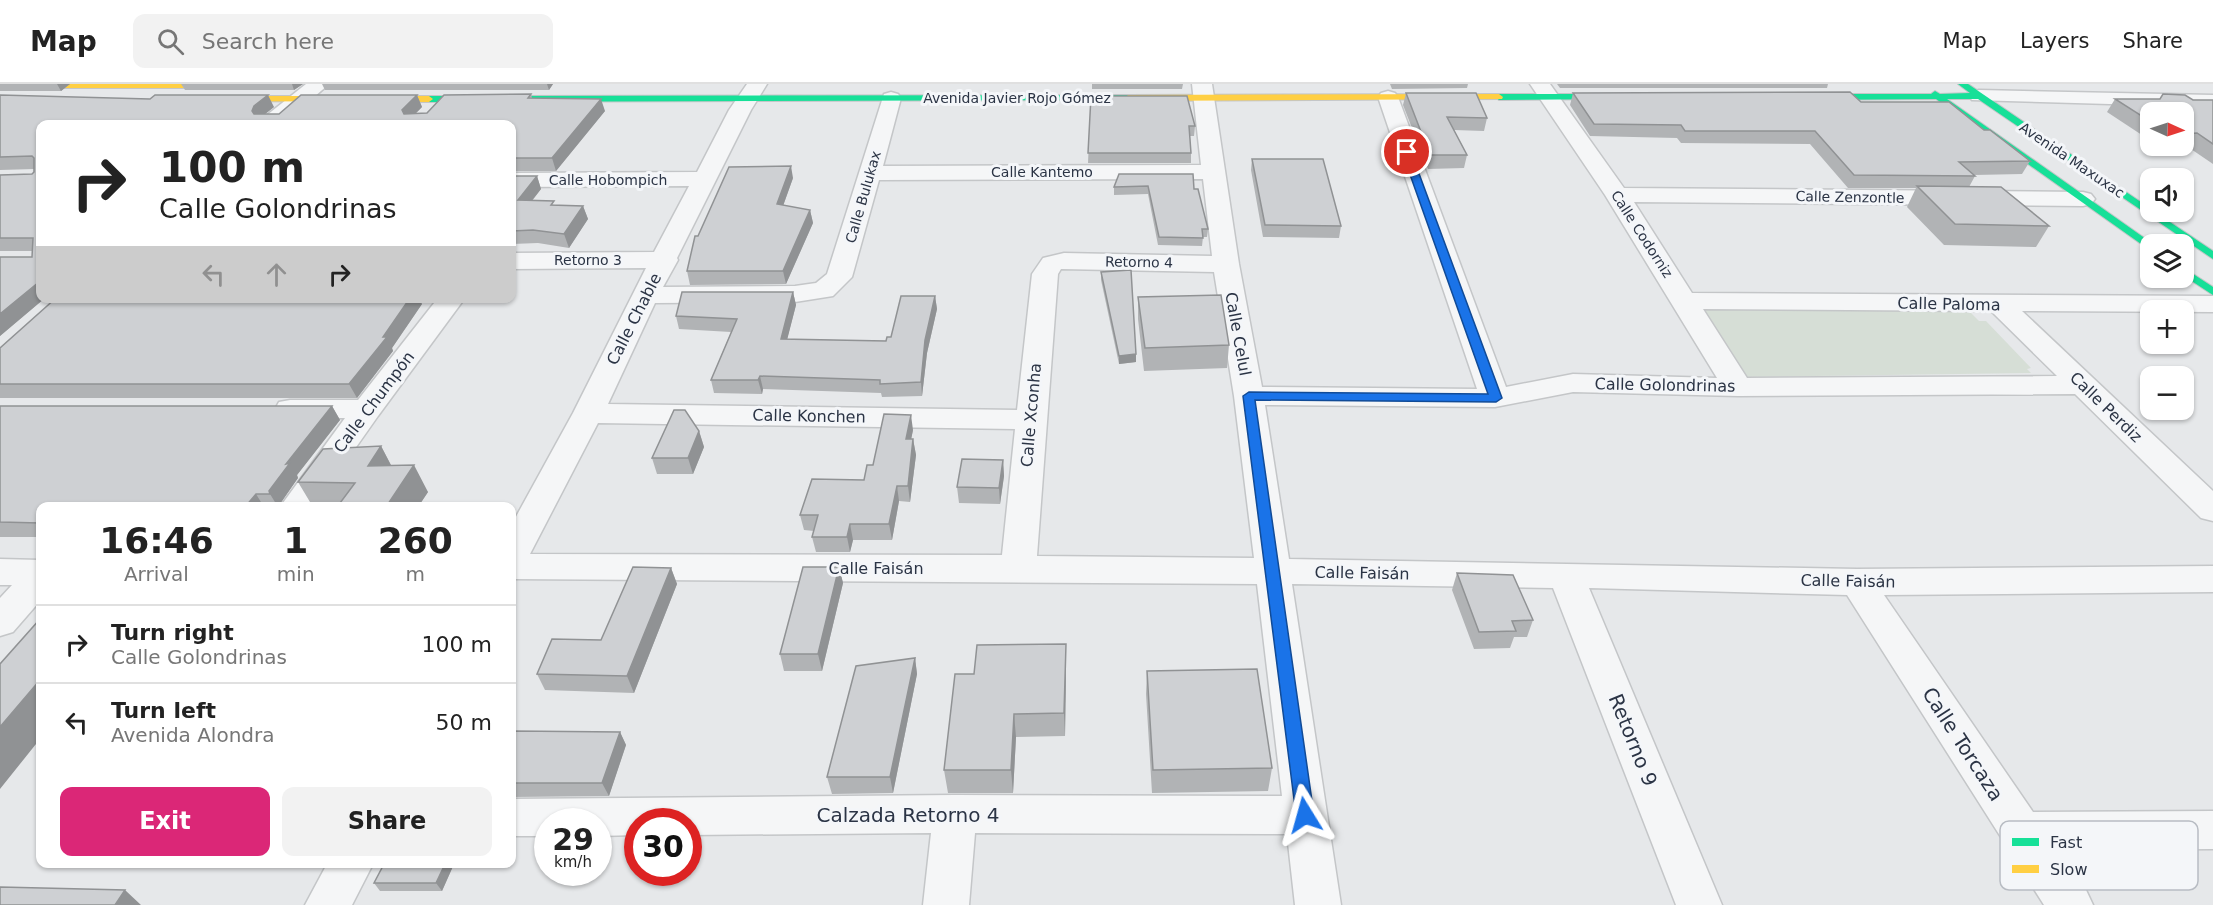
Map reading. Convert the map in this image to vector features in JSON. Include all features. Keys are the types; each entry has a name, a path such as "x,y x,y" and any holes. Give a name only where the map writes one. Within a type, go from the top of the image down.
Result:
{"main road":[{"name":"Avenida Javier Rojo Gómez","path":"752,88 780,84"},
{"path":"849,84 861,84"},
{"name":"Avenida Javier Rojo Gómez","path":"953,84 988,84"},
{"name":"Avenida Javier Rojo Gómez","path":"1057,84 1069,84"},
{"name":"Avenida Maxuxac","path":"1921,84 2140,240"},
{"name":"Avenida Maxuxac","path":"1961,84 2213,256"},
{"path":"0,85 342,85"},
{"name":"Avenida Javier Rojo Gómez","path":"0,99 301,99 455,89 892,87 1204,91 1388,97 1544,90 1631,97"},
{"path":"1797,97 1979,96"},
{"path":"2006,144 2045,141"},
{"path":"2194,279 2213,292"}],"street":[{"path":"275,120 319,84"},
{"path":"2154,84 2213,84"},
{"path":"2195,84 2213,94"},
{"name":"Calle Bulukax","path":"645,295 795,294 824,290 839,277 871,173 892,87"},
{"name":"Calle Chable","path":"516,548 588,413 645,295 752,88"},
{"path":"425,118 455,89"},
{"name":"Calle Codorniz","path":"1544,90 1617,195 1738,387"},
{"name":"Calle Celul","path":"1204,91 1226,264 1249,396 1271,572 1318,905"},
{"path":"1979,96 2213,101"},
{"path":"1388,97 1496,398"},
{"name":"Calle Kantemo","path":"871,173 1214,172"},
{"name":"Calle Hobompich","path":"516,180 705,179"},
{"name":"Calle Zenzontle","path":"1617,195 2083,199"},
{"name":"Retorno 3","path":"516,261 665,260"},
{"name":"Retorno 4","path":"1052,264 1064,261 1226,264"},
{"name":"Calle Xconha","path":"1017,568 1045,274 1052,264"},
{"name":"Calle Paloma","path":"1685,301 2213,304"},
{"name":"Calle Chumpón","path":"301,502 367,409 448,303"},
{"name":"Calle Perdiz","path":"1999,304 2213,510"},
{"name":"Calle Golondrinas","path":"1249,396 1496,398 1573,383 1738,387 2082,385"},
{"path":"260,409 367,409"},
{"name":"Calle Konchen","path":"588,413 1031,420"},
{"name":"Calle Faisán","path":"516,567 1017,568 1566,575 1857,582 2213,579"},
{"path":"0,572 36,573"},
{"name":"Retorno 9","path":"1566,575 1700,905"},
{"path":"0,622 36,582"},
{"name":"Calle Torcaza","path":"1857,582 2013,821"},
{"path":"946,905 955,814"},
{"name":"Calzada Retorno 4","path":"516,818 955,814 1305,815"},
{"path":"328,905 349,868"},
{"name":"Calle Torcaza","path":"2060,890 2070,905"}],"shaded area":[{"path":"1693,307 1965,307 1979,321 1986,321 2031,368 2027,369 2031,373 1736,377"}],"building":[{"path":"1850,92 1861,102 1949,102 1984,130 1990,130 2030,161 1959,162 1975,176 1854,175 1815,131 1685,131 1681,125 1594,124 1573,93"},
{"path":"1406,93 1476,93 1487,118 1447,117 1467,155 1430,155"},
{"path":"531,94 528,98 601,99 552,158 516,158 516,120 36,120 36,284 0,314 0,257 32,257 33,238 0,238 0,175 32,174 34,158 32,156 0,157 0,95 150,99 155,95 268,95 254,106 252,111 254,114 279,114 301,95 417,95 402,110 404,114 427,113 444,95"},
{"path":"2163,94 2185,95 2193,100 2213,100 2213,144 2194,133 2194,102 2140,102 2140,115 2115,99 2160,99"},
{"path":"1091,96 1187,96 1195,126 1189,126 1191,153 1088,153"},
{"path":"1252,159 1323,159 1341,226 1265,225"},
{"path":"791,166 777,204 810,210 783,271 687,271 695,236 698,236 729,167"},
{"path":"1119,174 1193,174 1194,189 1198,189 1208,229 1202,229 1203,238 1159,237 1148,186 1114,187"},
{"path":"516,176 537,176 518,200 554,201 551,205 583,206 564,234 533,230 516,231"},
{"path":"1917,186 2001,187 2049,226 1955,224"},
{"path":"1131,270 1136,354 1119,356 1101,272"},
{"path":"682,292 793,292 781,339 886,341 887,337 891,337 901,296 935,296 925,340 921,382 880,384 880,380 760,376 758,380 711,380 737,319 676,316"},
{"path":"1221,295 1229,345 1145,348 1138,297"},
{"path":"50,303 407,303 383,337 387,337 349,384 0,384 0,348"},
{"path":"0,406 332,406 286,464 290,463 269,491 270,494 256,494 249,502 36,502 36,523 0,522"},
{"path":"674,410 685,410 699,431 688,458 652,458"},
{"path":"884,414 911,415 906,439 913,439 908,486 897,486 889,524 850,524 847,537 812,537 818,515 800,515 812,479 864,480 867,465 873,465"},
{"path":"381,446 368,466 414,465 389,502 341,502 355,483 298,482 323,449"},
{"path":"962,459 1003,460 999,488 957,487"},
{"path":"633,567 671,568 627,676 537,674 552,639 601,640"},
{"path":"803,567 839,567 818,654 780,654"},
{"path":"1457,573 1513,575 1533,620 1512,621 1516,631 1479,632"},
{"path":"36,624 36,685 0,727 0,664"},
{"path":"1066,644 1064,713 1014,714 1011,770 944,770 955,674 974,674 977,645"},
{"path":"915,658 890,777 827,777 856,666"},
{"path":"1257,669 1272,768 1153,770 1147,671"},
{"path":"516,731 620,732 602,783 516,783"},
{"path":"382,868 443,868 436,883 374,883"},
{"path":"0,887 125,890 115,905 0,905"}],"traffic: fast":[{"path":"1962,84 2213,256"},
{"path":"1935,94 2140,240"},
{"path":"1811,97 1979,96"},
{"path":"1499,97 1618,97"},
{"path":"429,99 1128,98"},
{"path":"2194,278 2213,292"}],"traffic: slow":[{"path":"0,85 227,85"},
{"path":"1128,98 1499,97"},
{"path":"224,99 429,99"}],"route":[{"path":"1305,815 1249,396 1496,398 1407,152"}]}
